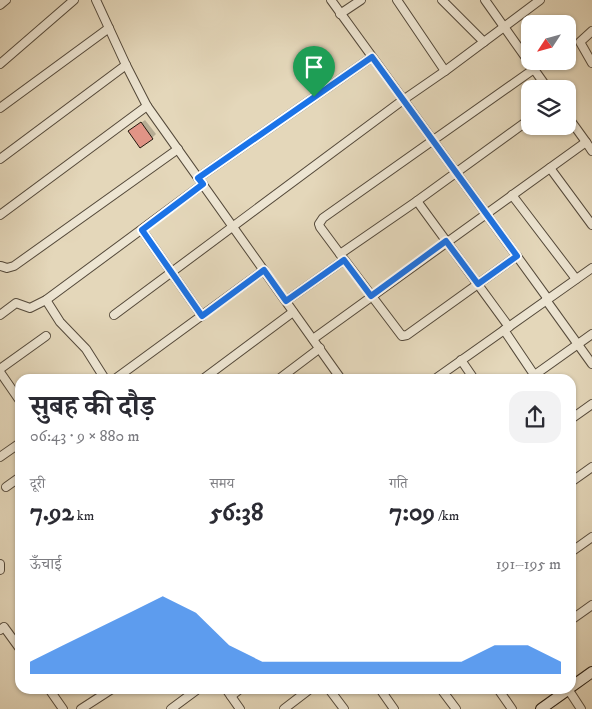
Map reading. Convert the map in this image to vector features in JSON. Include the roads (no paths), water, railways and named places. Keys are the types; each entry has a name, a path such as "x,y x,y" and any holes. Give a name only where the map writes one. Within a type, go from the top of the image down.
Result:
{"street":[{"path":"0,5 6,0"},
{"path":"0,64 74,0"},
{"path":"96,0 147,106 338,374"},
{"path":"331,0 517,256 592,364"},
{"path":"340,14 361,0"},
{"path":"397,0 445,71"},
{"path":"442,0 484,42"},
{"path":"485,0 521,51"},
{"path":"114,315 540,0"},
{"path":"0,108 109,28"},
{"path":"592,31 580,42 592,63"},
{"path":"0,315 16,303 22,303 30,308 46,300 142,230 200,181 372,57"},
{"path":"0,159 126,65"},
{"path":"517,256 404,336 396,331 320,227 320,221 533,70"},
{"path":"0,215 147,106"},
{"path":"286,301 417,201 521,126"},
{"path":"576,128 592,151"},
{"path":"313,340 446,241 586,142"},
{"path":"0,265 7,268 14,266 178,149"},
{"path":"550,168 592,225"},
{"path":"512,195 576,279"},
{"path":"417,201 478,284 532,374"},
{"path":"142,230 202,316"},
{"path":"122,374 264,270"},
{"path":"442,374 591,270"},
{"path":"46,300 60,322 86,349 102,374"},
{"path":"210,374 293,312"},
{"path":"538,374 592,334"},
{"path":"15,393 0,371 46,336"},
{"path":"286,374 320,348"},
{"path":"461,360 471,374"},
{"path":"576,415 592,404"},
{"path":"0,457 15,446"},
{"path":"576,478 592,467"},
{"path":"6,487 15,481"},
{"path":"576,548 592,537"},
{"path":"0,564 0,570"},
{"path":"576,616 592,605"},
{"path":"0,630 4,627 15,642"},
{"path":"576,683 592,672"},
{"path":"52,694 63,709"},
{"path":"81,709 104,694"},
{"path":"171,709 191,694"},
{"path":"234,694 231,696 240,709"},
{"path":"284,709 304,694"},
{"path":"333,694 344,709"},
{"path":"384,694 394,709"},
{"path":"444,694 456,709"},
{"path":"502,694 512,709"},
{"path":"541,709 561,694"},
{"path":"572,694 581,709"}]}
